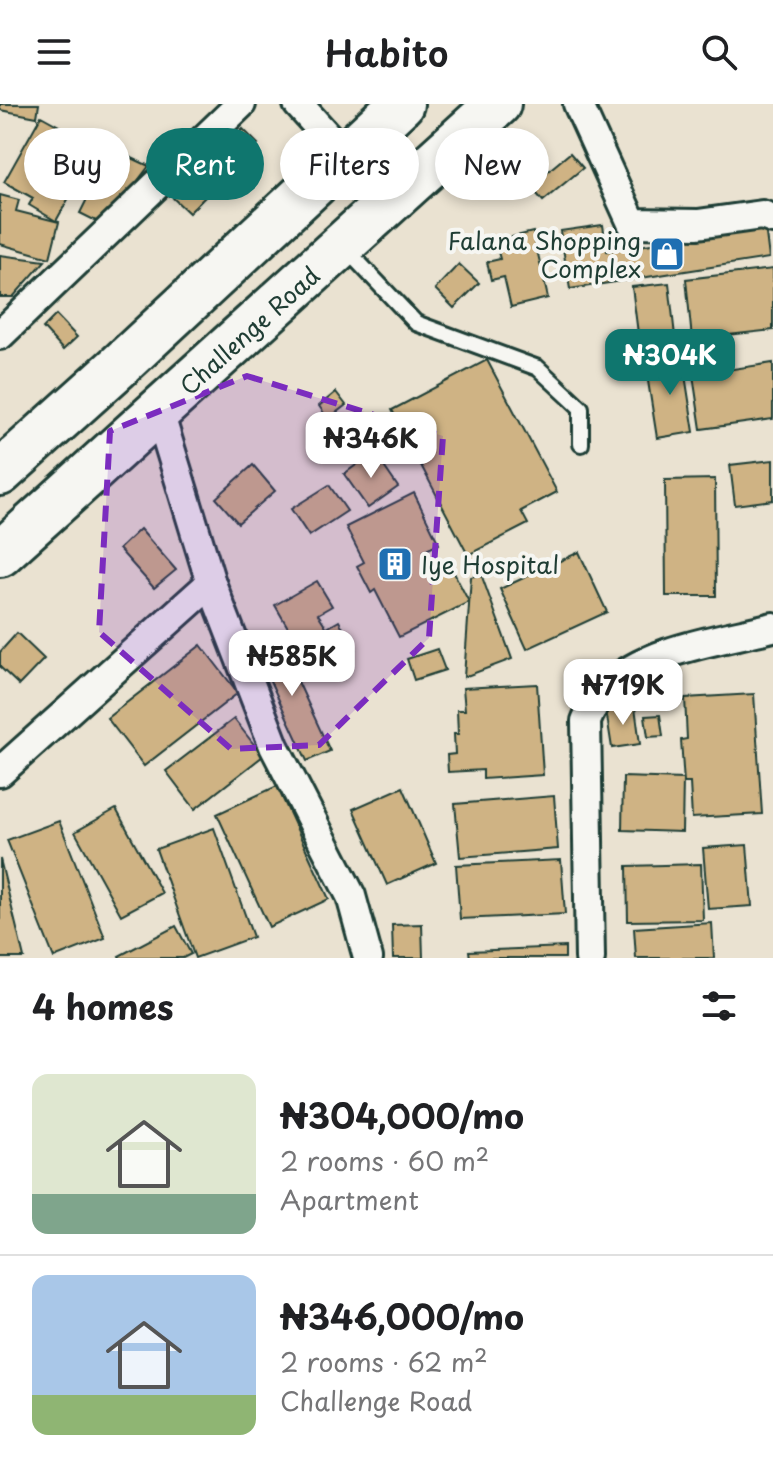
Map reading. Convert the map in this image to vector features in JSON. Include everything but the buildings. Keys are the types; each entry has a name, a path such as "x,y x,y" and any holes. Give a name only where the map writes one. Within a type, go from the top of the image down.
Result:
{"main road":[{"name":"Challenge Road","path":"0,554 498,104"},
{"path":"374,128 397,106"},
{"path":"0,473 298,200"}],"street":[{"path":"0,335 241,104"},
{"path":"298,104 320,128"},
{"path":"578,104 632,223 698,224 762,215 773,219"},
{"path":"159,412 211,583 274,746 351,896 368,958"},
{"path":"0,772 211,583"},
{"path":"590,958 586,721 602,690 665,653 773,627"}],"lane":[{"path":"342,245 416,323 538,368 581,408 581,444"}],"highlighted area":[{"path":"247,376 443,436 429,638 319,745 231,749 99,632 110,431"}],"place":[{"name":"Falana Shopping Complex","path":"667,254"},
{"name":"Iye Hospital","path":"395,564"}]}
